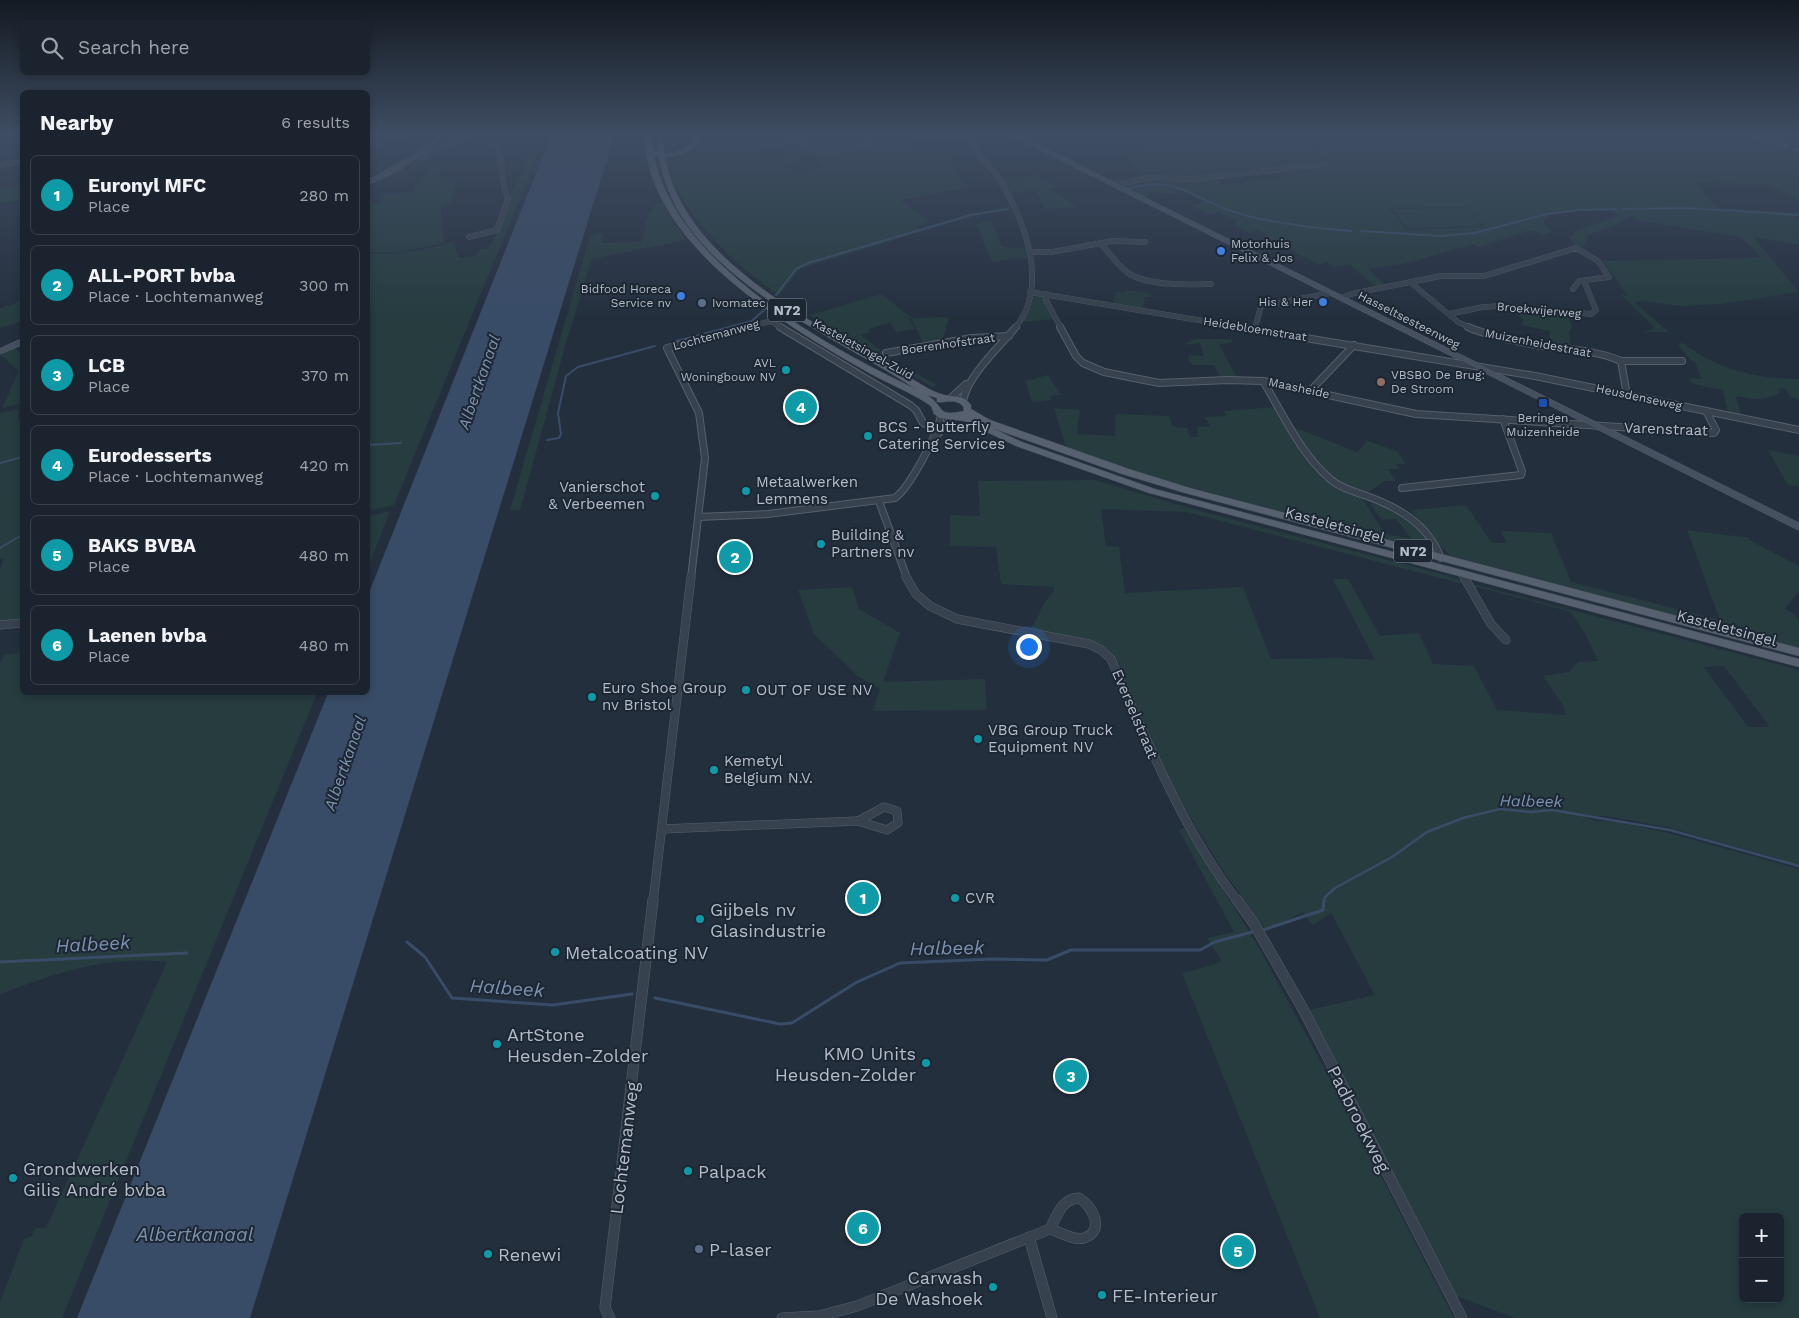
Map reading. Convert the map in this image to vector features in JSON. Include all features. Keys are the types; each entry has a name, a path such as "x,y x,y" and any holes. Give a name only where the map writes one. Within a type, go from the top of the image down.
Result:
{"main road":[{"name":"Kasteletsingel-Zuid","path":"667,195 672,210 698,245 712,260 763,303 826,344 890,381 927,398 936,405"},
{"name":"Kasteletsingel-Zuid","path":"672,195 692,225 722,258 750,283 784,308 896,372 914,385 937,396 948,398"},
{"path":"936,405 948,398"},
{"name":"N72","path":"948,398 965,406"},
{"name":"N72","path":"936,405 936,409 941,415 956,417"},
{"path":"956,417 965,406"},
{"name":"Kasteletsingel","path":"965,406 972,414 1001,427 1122,471 1188,491 1799,652"},
{"name":"Kasteletsingel","path":"956,417 967,419 1018,444 1152,491 1799,663"}],"street":[{"path":"470,237 495,234 499,228 508,199 506,195"},
{"path":"965,406 963,396 974,377 1009,336 1028,309 1030,252 1006,195"},
{"name":"Hasseltsesteenweg","path":"1133,195 1799,527"},
{"path":"1030,252 1052,252 1112,241 1145,242"},
{"path":"1100,243 1127,271 1135,276 1187,285 1212,284"},
{"path":"1340,298 1354,293 1445,275 1484,276 1576,248 1598,261 1609,277 1576,283 1574,289"},
{"name":"Broekwijerweg","path":"1449,314 1483,307 1501,306 1591,314 1596,310 1584,281"},
{"name":"Muizenheidestraat","path":"1410,282 1462,325 1475,330 1543,346 1568,348 1610,356 1621,361 1682,361"},
{"name":"Heidebloemstraat","path":"1030,292 1255,328 1479,367"},
{"path":"1255,328 1261,306 1330,293"},
{"name":"Maasheide","path":"1046,294 1046,300 1076,356 1083,363 1093,368 1158,383 1228,380 1263,381 1416,414 1596,425"},
{"name":"Lochtemanweg","path":"610,1318 605,1308 706,458 699,414 667,348 771,320 910,405 918,412 923,423 937,428"},
{"name":"Boerenhofstraat","path":"886,353 972,338 1009,336"},
{"path":"0,352 20,343"},
{"path":"1311,390 1354,345"},
{"path":"1621,361 1627,395"},
{"name":"Heusdenseweg","path":"1479,367 1799,430"},
{"path":"948,398 974,377"},
{"path":"1263,381 1308,454 1328,477 1339,486 1411,516 1434,542 1440,558"},
{"name":"Varenstraat","path":"1596,425 1714,433 1716,430 1706,411"},
{"path":"698,517 768,514 895,498 902,493 929,445 941,421 941,415"},
{"path":"929,445 947,422 956,417"},
{"path":"1402,488 1520,475 1522,471 1502,420"},
{"name":"Everselstraat","path":"879,501 908,582 916,594 930,606 947,616 967,622 1089,644 1112,660 1162,776 1220,877 1253,922"},
{"path":"1462,574 1491,624 1506,640"},
{"path":"0,625 20,623"},
{"path":"662,829 858,821"},
{"name":"Padbroekweg","path":"1253,922 1303,1009 1462,1318"},
{"path":"782,1318 819,1316 858,1306 1050,1229"},
{"path":"1029,1237 1052,1318"}],"green space":[{"path":"0,195 20,195 20,200 0,203"},
{"path":"384,195 452,195 451,203 441,205 444,243 400,252 370,252 370,204 382,203"},
{"path":"510,195 522,195 394,505 370,511 370,254 411,251 453,242 459,258 476,256 479,249 488,249 499,230 510,203"},
{"path":"680,195 929,195 900,200 929,222 916,226 920,229 968,214 1009,207 1011,210 976,215 799,269 779,296 740,265 720,246 700,224"},
{"path":"1038,195 1058,195 1077,207 1044,209"},
{"path":"1189,195 1706,195 1717,208 1799,212 1799,216 1794,217 1799,221 1799,245 1753,237 1799,292 1722,304 1682,306 1638,301 1635,303 1683,343 1668,332 1644,332 1655,328 1621,295 1628,296 1603,261 1762,258 1741,237 1636,220 1635,217 1629,217 1614,226 1588,235 1586,243 1578,248 1568,236 1573,236 1575,231 1618,216 1613,211 1568,212 1543,219 1544,224 1552,232 1542,235 1531,230 1479,247 1474,244 1406,263 1368,269 1385,285 1375,286 1350,265 1334,267 1326,262 1319,265 1297,255 1292,249 1285,250 1279,242 1267,241 1264,233 1257,230 1250,233 1232,225 1239,219 1218,212 1212,215 1193,206 1203,201","holes":["1466,207 1484,227 1406,230 1389,208"]},
{"path":"1786,195 1799,195 1799,201"},
{"path":"657,203 662,203 686,240 592,259 566,343 520,510 510,510 590,236 603,233 601,243 641,242 648,215"},
{"path":"1466,208 1482,226 1407,228 1393,209"},
{"path":"991,220 1002,247 1026,248 1027,258 992,262 976,224"},
{"path":"1126,290 1152,294 1151,297 1145,297 1143,308 1113,303 1116,292 1126,292"},
{"path":"881,294 912,318 949,317 942,342 924,344 911,318 909,318 915,329 896,332 890,323 868,329 871,332 861,335 885,354 883,355 937,385 932,387 830,329 810,315"},
{"path":"1035,294 1043,295 1054,319 1023,322"},
{"path":"20,302 20,323 0,328 0,308"},
{"path":"1513,307 1567,313 1572,327 1569,332 1571,347 1547,345 1550,331 1522,325 1523,320"},
{"path":"1195,339 1231,339 1234,342 1219,344 1237,378 1221,378 1214,365 1193,365 1188,359 1189,355 1204,356 1200,343 1182,345"},
{"path":"1683,343 1722,366 1755,375 1799,379 1799,399 1791,397 1786,389 1779,388 1780,392 1770,397 1753,399 1736,396 1741,416 1728,414 1723,390 1692,384 1690,378 1701,379 1695,362 1690,360 1679,344"},
{"path":"14,348 20,352 20,404 2,408 19,371 0,354"},
{"path":"1048,375 1061,395 1050,396 1052,400 1032,402 1025,381"},
{"path":"1276,407 1284,423 1357,452 1367,441 1397,451 1406,464 1396,464 1399,469 1388,469 1396,481 1385,481 1365,494 1404,510 1430,542 1432,549 1427,550 1174,483 1066,447 1054,408 1080,410 1077,434 1115,436 1116,414 1169,416 1173,427 1187,428 1190,437 1198,437 1197,427 1210,426 1205,417 1226,416 1224,411","holes":["1354,494 1375,502 1370,504 1382,520 1396,519 1412,539 1385,534 1362,498"]},
{"path":"19,409 20,620 0,623 0,569 4,558 0,558 0,413"},
{"path":"1768,450 1799,456 1799,486 1788,485"},
{"path":"1095,480 1189,508 1458,579 1463,584 1187,512 1101,509 1106,546 1119,547 1125,593 1243,587 1271,659 1339,658 1375,660 1333,579 1348,579 1380,636 1419,633 1433,664 1474,666 1497,710 1566,715 1563,705 1543,676 1569,672 1578,662 1598,661 1586,635 1571,612 1478,587 1475,590 1473,584 1799,670 1799,865 1668,827 1606,816 1579,815 1596,821 1617,822 1668,833 1799,869 1799,1318 1515,1318 1456,1296 1309,1010 1375,995 1331,913 1313,925 1302,912 1267,931 1221,868 1170,783 1134,704 1119,663 1107,650 1094,642 1030,631 1045,602 1054,591 1054,587 1001,584 996,547 950,546 950,515 980,516 978,481","holes":["1724,666 1769,726 1748,727 1704,667"]},
{"path":"1466,505 1492,543 1507,543 1501,531 1551,533 1571,582 1720,620 1687,530 1750,538 1749,540 1799,566 1799,591 1785,609 1792,612 1799,620 1799,648 1451,556 1438,544 1411,510"},
{"path":"390,511 370,563 370,516"},
{"path":"852,587 859,609 900,633 883,682 985,679 987,710 873,711 880,689 859,677 814,634 798,590"},
{"path":"20,652 20,695 316,695 62,1318 0,1318 0,1302 24,1239 32,1236 35,1228 46,1228 167,962 122,961 82,967 0,994 0,663 4,655"},
{"path":"1185,828 1258,946 1349,1114 1454,1318 1320,1318 1182,973 1222,961 1207,938 1234,932 1179,830"}],"water":[{"name":"Albertkanaal","path":"528,195 596,195 250,1318 77,1318 327,695 370,695 370,590"}],"waterway":[{"path":"1194,195 1225,209 1241,214 1295,225 1351,231"},
{"path":"1623,209 1686,208 1799,215"},
{"path":"776,295 796,269 808,263 971,215 1008,209"},
{"path":"1361,231 1441,236 1475,233 1547,214 1578,210 1616,209"},
{"path":"673,342 752,321 765,309"},
{"path":"547,440 559,438 561,434 558,413 566,376 578,367 655,346"},
{"path":"370,445 401,443"},
{"path":"0,463 20,458"},
{"path":"0,548 20,536"},
{"name":"Halbeek","path":"1324,902 1325,897 1335,888 1392,857 1427,832 1463,818 1500,809 1530,812 1552,810 1670,830 1799,866"},
{"name":"Halbeek","path":"1263,930 1323,910 1324,900"},
{"name":"Halbeek","path":"655,998 780,1024 792,1023 857,982 900,963 993,959 1047,960 1071,950 1200,950 1215,942 1252,932"},
{"name":"Halbeek","path":"407,942 425,957 452,998 553,1005 632,994"},
{"name":"Halbeek","path":"0,962 187,953"}],"place":[{"name":"Motorhuis Felix & Jos","path":"1221,251"},
{"name":"Bidfood Horeca Service nv","path":"681,296"},
{"name":"His & Her","path":"1323,302"},
{"name":"Ivomatec","path":"702,303"},
{"name":"AVL Woningbouw NV","path":"786,370"},
{"name":"VBSBO De Brug: De Stroom","path":"1381,382"},
{"name":"Beringen Muizenheide","path":"1543,403"},
{"name":"Eurodesserts","path":"801,407"},
{"name":"BCS - Butterfly Catering Services","path":"868,436"},
{"name":"Metaalwerken Lemmens","path":"746,491"},
{"name":"Vanierschot & Verbeemen","path":"655,496"},
{"name":"Building & Partners nv","path":"821,544"},
{"name":"ALL-PORT bvba","path":"735,557"},
{"name":"OUT OF USE NV","path":"746,690"},
{"name":"Euro Shoe Group nv Bristol","path":"592,697"},
{"name":"VBG Group Truck Equipment NV","path":"978,739"},
{"name":"Kemetyl Belgium N.V.","path":"714,770"},
{"name":"Euronyl MFC","path":"863,898"},
{"name":"CVR","path":"955,898"},
{"name":"Gijbels nv Glasindustrie","path":"700,919"},
{"name":"Metalcoating NV","path":"555,952"},
{"name":"ArtStone Heusden-Zolder","path":"497,1044"},
{"name":"KMO Units Heusden-Zolder","path":"926,1063"},
{"name":"LCB","path":"1071,1076"},
{"name":"Palpack","path":"688,1171"},
{"name":"Grondwerken Gilis André bvba","path":"13,1178"},
{"name":"Laenen bvba","path":"863,1228"},
{"name":"P-laser","path":"699,1249"},
{"name":"BAKS BVBA","path":"1238,1251"},
{"name":"Renewi","path":"488,1254"},
{"name":"Carwash De Washoek","path":"993,1287"},
{"name":"FE-Interieur","path":"1102,1295"}]}
